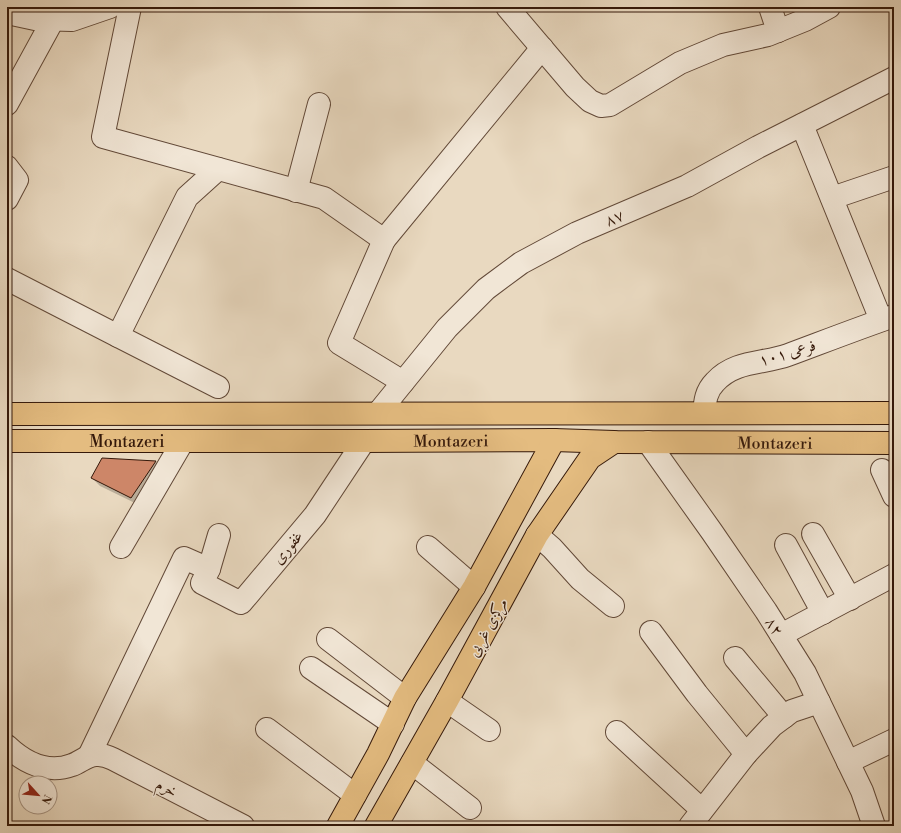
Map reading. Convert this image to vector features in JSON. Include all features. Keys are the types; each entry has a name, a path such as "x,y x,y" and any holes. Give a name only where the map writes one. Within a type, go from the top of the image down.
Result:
{"main road":[{"name":"Montazeri","path":"7,414 894,413"},
{"name":"Montazeri","path":"7,441 364,442 554,440 614,442 894,443"},
{"name":"مرکزی غربی","path":"338,826 393,724 405,698 474,587 554,440"},
{"name":"مرکزی غربی","path":"376,826 447,701 537,535 590,458 614,442"}],"street":[{"path":"7,13 34,19 57,13 72,20 110,7"},
{"path":"130,7 103,138 324,198 384,240"},
{"path":"507,7 575,87 590,101 601,106 610,104 680,63 723,45 768,36 805,20 829,7"},
{"path":"770,7 778,31"},
{"path":"7,104 57,13"},
{"path":"403,382 339,343 384,240 542,48"},
{"name":"۸۷","path":"378,413 447,328 486,289 521,263 577,232 687,186 894,78"},
{"path":"296,191 319,104"},
{"path":"802,125 832,198 888,318"},
{"path":"7,168 17,180 7,198"},
{"path":"118,336 187,197 218,169"},
{"path":"832,198 894,177"},
{"path":"7,279 218,387"},
{"name":"فرعی ۱۰۱","path":"704,413 707,393 716,381 730,370 748,363 786,356 888,318"},
{"path":"121,547 184,441"},
{"name":"غفوری","path":"219,535 209,569 202,584 241,603 315,515 364,442"},
{"name":"۸۲","path":"648,442 712,532 805,673 862,791 874,826"},
{"path":"882,470 894,496"},
{"path":"813,534 850,599"},
{"path":"537,535 552,548 580,579 613,606"},
{"path":"786,545 823,613"},
{"path":"428,547 474,587"},
{"path":"9,754 37,766 53,769 73,765 89,756 184,558 209,569"},
{"path":"781,635 894,575"},
{"path":"651,632 697,694 746,754"},
{"path":"328,639 405,698"},
{"path":"735,658 784,717"},
{"path":"311,668 393,724"},
{"path":"447,701 489,730"},
{"path":"617,732 694,822 746,754 772,726 792,711 819,702"},
{"path":"267,729 355,795"},
{"path":"848,762 894,740"},
{"name":"خرم","path":"89,756 98,754 113,759 243,826"},
{"path":"412,762 470,808"}],"building":[{"path":"102,458 156,461 131,498 91,478"}]}
